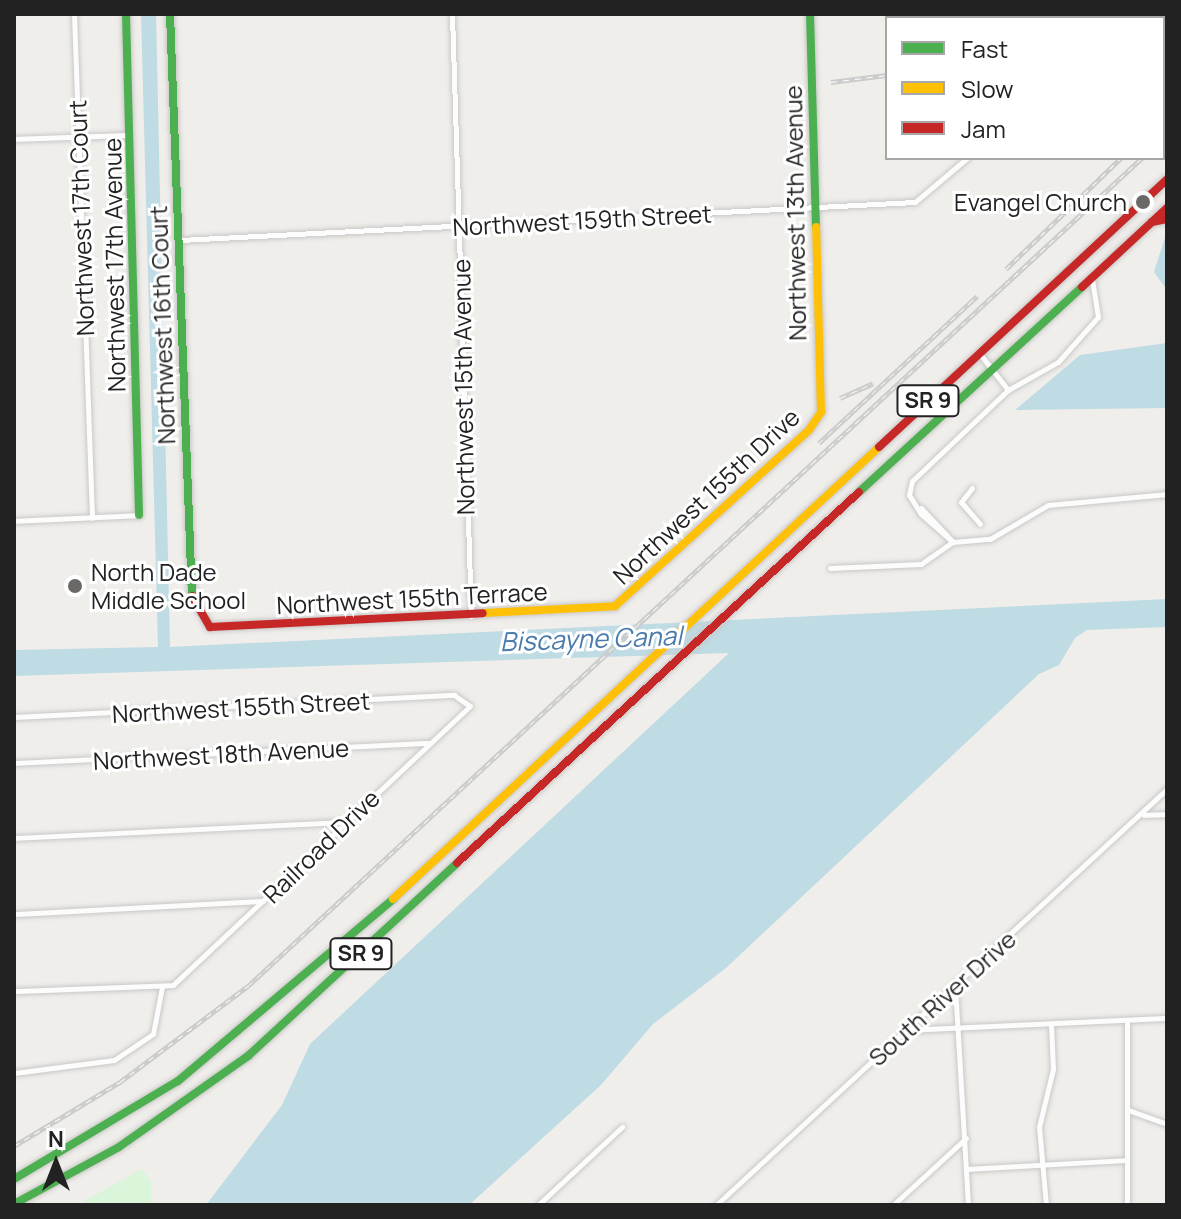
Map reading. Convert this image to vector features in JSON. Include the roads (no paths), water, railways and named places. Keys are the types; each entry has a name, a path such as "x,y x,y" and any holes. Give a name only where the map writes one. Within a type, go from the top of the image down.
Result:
{"main road":[{"name":"Northwest 17th Avenue","path":"126,14 139,515"},
{"name":"Northwest 16th Court","path":"170,14 192,606 210,627"},
{"name":"Northwest 13th Avenue","path":"810,14 821,412"},
{"name":"SR 9","path":"14,1179 113,1124 244,1032 647,663 1167,179"},
{"path":"1151,194 1167,191"},
{"name":"SR 9","path":"14,1204 119,1147 248,1056 1167,208"},
{"path":"1152,222 1167,219"},
{"name":"Northwest 155th Drive","path":"615,606 821,412"},
{"name":"Northwest 155th Terrace","path":"210,627 471,617 615,606"}],"street":[{"name":"Northwest 17th Court","path":"74,14 92,518"},
{"name":"Northwest 15th Avenue","path":"452,14 471,617"},
{"path":"14,139 131,135"},
{"name":"Northwest 159th Street","path":"180,240 915,202 965,160"},
{"path":"953,542 909,495 912,481 1008,390 1058,362 1099,313 1092,278"},
{"path":"980,353 1008,390"},
{"path":"972,488 961,502 980,524"},
{"path":"830,568 921,564 953,542 990,539 1048,505 1167,494"},
{"path":"921,508 953,542"},
{"path":"14,521 139,515"},
{"name":"Northwest 155th Street","path":"14,717 468,698"},
{"name":"Railroad Drive","path":"162,987 264,901 429,743 464,714 468,698"},
{"name":"Northwest 18th Avenue","path":"14,763 429,743"},
{"name":"South River Drive","path":"716,1205 1143,815 1167,789"},
{"path":"1143,815 1167,814"},
{"path":"14,838 347,822"},
{"path":"14,914 264,901"},
{"path":"955,986 968,1205"},
{"path":"14,991 162,987 153,1034 114,1060 14,1073"},
{"path":"907,1030 1167,1018"},
{"path":"1127,1020 1127,1205"},
{"path":"1046,1205 1039,1127 1053,1069 1051,1025"},
{"path":"1128,1110 1167,1124"},
{"path":"538,1205 622,1127"},
{"path":"893,1205 966,1137"},
{"path":"966,1169 1125,1160"}],"water":[{"name":"Biscayne Canal","path":"141,14 156,14 170,647 1167,599 1167,627 1087,630 1075,638 1059,665 1039,674 726,968 653,1024 601,1085 469,1205 206,1205 282,1105 310,1044 729,653 14,676 14,650 158,647"},
{"path":"1167,231 1167,290 1154,272"},
{"path":"1167,343 1167,408 1015,410 1080,355"}],"railway":[{"path":"831,82 885,75"},
{"path":"1006,269 1119,160"},
{"path":"14,1146 120,1082 248,986 1140,160"},
{"path":"819,443 977,296"},
{"path":"840,398 873,383"}],"place":[{"name":"Evangel Church","path":"1143,202"},
{"name":"North Dade Middle School","path":"75,586"}]}
